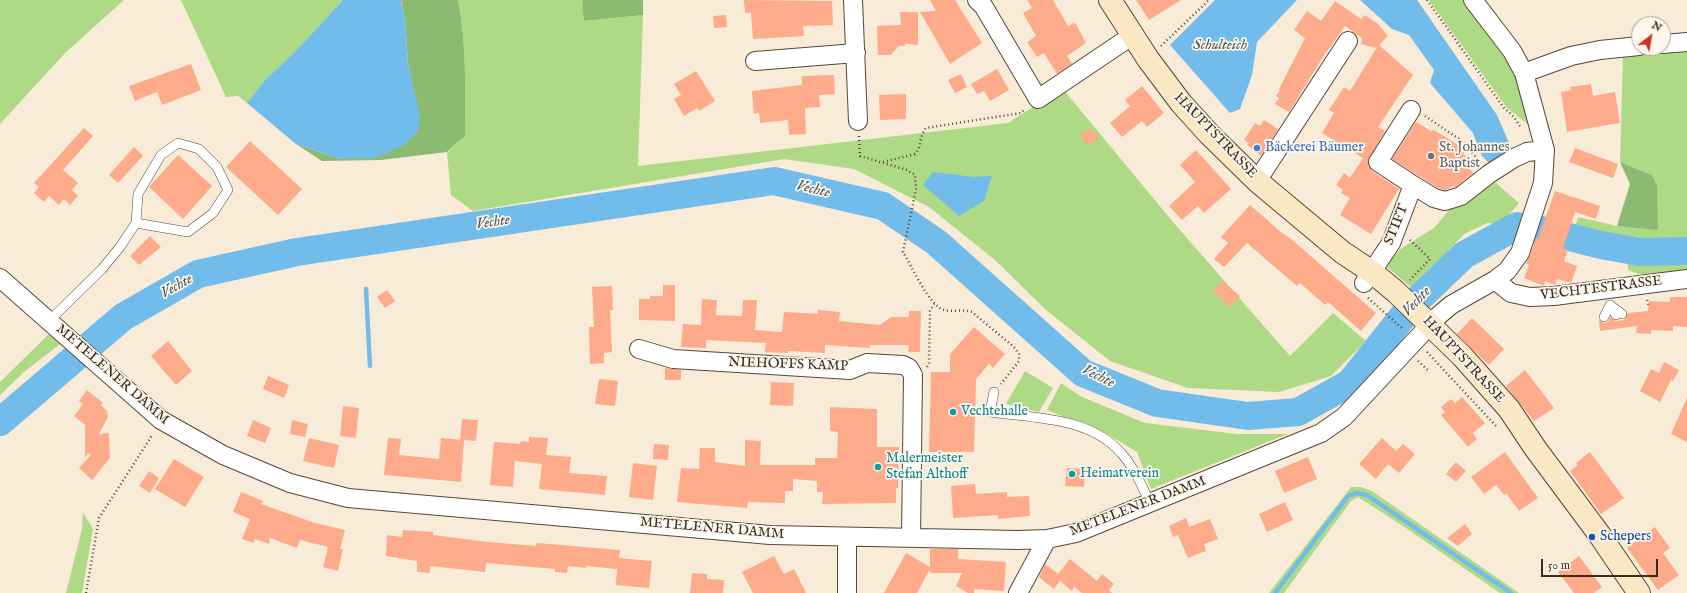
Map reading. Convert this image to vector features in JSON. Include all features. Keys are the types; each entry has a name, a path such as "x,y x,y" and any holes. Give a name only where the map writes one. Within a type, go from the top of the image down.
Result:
{"main road":[{"name":"HAUPTSTRASSE","path":"1110,0 1181,103 1210,135 1258,181 1342,252 1403,312 1462,356 1508,409 1626,572 1639,593"},
{"name":"HAUPTSTRASSE","path":"1626,572 1645,593"}],"street":[{"path":"854,0 858,121"},
{"path":"977,0 984,7 1038,99 1133,35"},
{"name":"METELENER DAMM","path":"0,278 161,420 223,455 290,483 348,498 770,535 1018,540 1047,539 1076,533 1321,433 1344,417 1403,312 1451,305 1495,280 1507,271 1520,253 1534,215 1543,183 1541,150 1524,73 1512,51 1473,0"},
{"path":"1258,181 1348,41"},
{"path":"1671,43 1687,42"},
{"path":"1524,73 1578,54 1631,47"},
{"path":"754,61 856,52"},
{"name":"STIFT","path":"1411,110 1378,162 1434,198 1445,201 1461,196 1489,174 1520,155 1541,150"},
{"name":"STIFT","path":"1368,277 1392,243 1413,185"},
{"name":"VECHTESTRASSE","path":"1495,280 1510,293 1530,297 1609,297 1687,279"},
{"name":"NIEHOFFS KAMP","path":"639,349 673,360 850,370 867,363 903,365 909,368 913,375 911,538"},
{"path":"847,537 847,593"},
{"path":"1018,593 1047,539"}],"lane":[{"path":"53,325 120,247 136,223 138,194 161,155 178,143 199,149 217,167 228,190 213,213 188,232 136,223"},
{"path":"1609,297 1613,316 1609,297"},
{"path":"994,392 990,412 1067,423 1084,428 1105,439 1121,452 1133,469 1150,503"}],"path":[{"path":"1158,49 1209,0"},
{"path":"1427,0 1504,108 1514,117 1541,150"},
{"path":"883,163 915,154 919,150 921,134 926,128 1021,113 1038,99"},
{"path":"1411,110 1427,118 1465,143 1489,174"},
{"path":"858,121 860,156 907,170 915,175 916,189 903,252 934,304 944,310 965,310 972,312 1014,347 1019,354 1018,361 994,392"},
{"path":"1397,228 1430,259 1403,312"},
{"path":"929,363 930,311 934,304"},
{"path":"1416,358 1429,372"},
{"path":"86,593 99,518 161,420"}],"green space":[{"path":"0,0 124,0 65,53 0,124"},
{"path":"181,0 343,0 293,54 265,80 247,103 238,96 226,97"},
{"path":"401,0 458,0 464,51 465,136 447,152 381,160 322,161 296,144 341,159 419,117 408,63 405,20"},
{"path":"458,0 582,0 585,21 643,15 638,166 1008,123 1062,88 1173,222 1290,356 1333,313 1366,341 1331,376 1279,392 1188,388 1110,361 1046,310 995,260 929,207 854,169 784,159 473,211 451,195 447,153 465,136 464,51"},
{"path":"582,0 643,0 643,15 584,21"},
{"path":"1429,0 1467,0 1520,75 1533,128 1507,108"},
{"path":"1687,50 1687,242 1628,242 1575,226 1578,217 1617,226 1658,229 1652,175 1620,162 1623,56 1671,56 1671,52"},
{"path":"1620,162 1652,175 1657,186 1658,230 1617,226 1630,184"},
{"path":"1490,178 1519,203 1501,224 1487,223 1464,234 1413,289 1385,265 1402,248 1434,228 1455,203"},
{"path":"1627,259 1687,259 1687,272 1647,277 1628,270"},
{"path":"49,334 60,344 24,372 0,395 0,382"},
{"path":"1025,371 1053,388 1039,412 1006,404"},
{"path":"1061,383 1082,397 1145,423 1237,434 1288,434 1151,489 1137,452 1109,435 1047,410"},
{"path":"1351,487 1361,487 1372,491 1519,593 1500,593 1406,528 1358,497 1351,501 1284,593 1269,593"},
{"path":"83,512 93,529 82,593 66,593 82,529"}],"water":[{"path":"343,0 401,0 405,20 408,63 420,117 418,131 404,145 375,158 341,159 296,144 247,103 265,80 293,54"},
{"name":"Schulteich","path":"1215,0 1297,0 1257,42 1252,75 1240,109 1230,113 1170,45"},
{"path":"1360,0 1417,0 1497,115 1512,150 1491,165 1482,156 1473,133 1430,83 1434,70 1409,35 1392,29"},
{"path":"933,172 974,177 992,176 984,201 959,216 923,185"}],"building":[{"path":"744,0 832,1 833,25 803,26 804,36 753,39 751,13 745,13"},
{"path":"930,0 955,0 982,43 950,64 920,12 936,11"},
{"path":"1027,0 1053,0 1068,26 1074,23 1076,24 1086,43 1067,56 1072,64 1057,74 1044,53 1037,57 1027,42 1036,36 1023,13 1032,8"},
{"path":"1136,0 1181,0 1149,20"},
{"path":"1335,1 1361,19 1365,15 1378,24 1388,36 1379,45 1413,75 1378,127 1385,131 1368,161 1372,171 1399,189 1371,234 1340,215 1350,198 1341,193 1343,190 1336,185 1344,173 1350,178 1363,158 1322,133 1334,113 1329,110 1344,87 1350,91 1377,47 1375,48 1361,44 1362,38 1345,26 1323,57 1289,112 1275,104 1279,98 1276,96 1280,90 1279,89 1305,38 1294,30 1307,11 1321,21"},
{"path":"900,12 918,12 918,45 905,44 905,46 899,46 891,55 878,55 877,26 901,25"},
{"path":"726,15 727,27 714,28 713,16"},
{"path":"191,64 201,90 162,105 157,92 135,101 129,86"},
{"path":"997,69 1009,90 990,101 984,91 977,94 971,84"},
{"path":"696,71 715,101 699,111 697,108 684,116 674,99 681,95 674,84"},
{"path":"961,74 967,87 955,93 948,80"},
{"path":"834,75 835,94 819,95 820,107 805,108 806,134 789,135 788,120 760,123 759,113 754,114 752,91 802,85 802,76"},
{"path":"1591,84 1593,96 1615,92 1620,123 1567,132 1561,92 1571,90 1570,87"},
{"path":"1142,86 1164,113 1147,127 1142,121 1122,137 1110,123 1130,106 1125,100"},
{"path":"906,94 906,119 880,120 879,95"},
{"path":"1264,120 1278,129 1261,156 1247,145 1249,143 1244,140 1255,123 1260,126"},
{"name":"St. Johannes Baptist","path":"1416,122 1431,131 1434,130 1466,150 1463,154 1471,159 1466,167 1473,173 1456,187 1453,186 1445,190 1438,188 1392,159"},
{"path":"84,128 93,136 63,170 78,183 72,190 78,196 70,205 64,199 59,205 49,196 44,202 34,193 39,187 34,183"},
{"path":"1091,128 1099,138 1088,146 1080,135"},
{"path":"250,141 302,189 278,215 226,167"},
{"path":"134,147 143,156 118,183 109,175"},
{"path":"1575,148 1618,164 1613,178 1569,162"},
{"path":"1196,150 1231,189 1204,213 1198,206 1182,220 1169,206 1195,182 1180,165"},
{"path":"178,155 212,186 183,219 149,187"},
{"path":"1555,191 1600,206 1596,219 1575,212 1563,248 1568,250 1564,261 1577,266 1571,283 1557,279 1555,285 1545,281 1544,286 1524,278 1529,265 1526,263 1536,238 1538,239"},
{"path":"1250,205 1376,313 1361,331 1328,302 1325,305 1300,283 1297,286 1247,243 1224,267 1214,259 1228,243 1221,237"},
{"path":"150,236 161,247 139,265 130,256"},
{"path":"1222,281 1240,296 1231,307 1213,292"},
{"path":"663,285 675,285 675,321 639,320 639,299 650,299 650,296 663,296"},
{"path":"612,286 613,310 610,310 612,352 604,353 604,363 590,364 589,327 594,327 592,287"},
{"path":"387,290 395,301 385,308 377,297"},
{"path":"1670,297 1687,297 1687,327 1673,326 1673,331 1651,330 1651,334 1636,333 1637,326 1600,331 1599,320 1604,323 1608,322 1610,317 1616,321 1624,320 1628,313 1648,311 1649,301 1670,302"},
{"path":"702,299 717,300 716,315 742,316 743,300 757,300 755,330 782,332 784,312 818,314 818,310 840,312 839,321 880,325 891,317 909,317 909,311 921,311 920,352 908,352 909,345 870,345 870,348 825,345 825,353 788,351 788,353 765,352 766,343 706,340 706,348 681,347 683,324 701,325"},
{"path":"1472,318 1504,349 1489,365 1457,334"},
{"name":"Vechtehalle","path":"974,327 1005,354 993,368 989,364 976,379 974,452 929,452 931,372 950,372 950,354"},
{"path":"168,341 192,371 176,385 151,356"},
{"path":"1664,362 1679,370 1673,381 1671,380 1660,402 1640,391 1651,369 1659,373"},
{"path":"665,368 681,370 681,380 665,380"},
{"path":"1525,370 1554,408 1534,421 1506,386"},
{"path":"268,376 289,385 284,398 263,389"},
{"path":"599,379 618,381 615,406 595,404"},
{"path":"771,382 794,383 793,406 770,405"},
{"path":"87,390 103,403 101,405 107,411 108,417 99,434 109,433 110,458 92,480 79,468 91,455 88,453 85,458 85,425 74,416 83,404 79,401"},
{"path":"1462,397 1485,423 1473,433 1477,439 1468,447 1441,415 1445,412 1441,407 1451,399 1455,403"},
{"path":"1687,398 1687,442 1671,434"},
{"path":"343,406 359,408 356,438 340,436"},
{"path":"830,407 877,409 877,447 899,447 896,503 822,504 823,492 817,492 817,481 793,479 793,491 785,491 785,503 748,502 747,508 677,502 681,468 699,469 700,448 715,448 715,462 745,466 745,440 761,441 760,465 815,465 815,458 837,458 838,432 830,431"},
{"path":"462,419 478,420 476,441 464,440 461,482 384,475 388,438 401,439 399,455 439,459 441,438 460,440"},
{"path":"253,420 271,428 265,443 247,436"},
{"path":"292,420 308,424 305,437 290,434"},
{"path":"529,437 548,438 546,455 571,457 569,473 607,476 605,495 539,489 542,464 515,461 513,487 490,485 494,442 520,444 521,441 529,442"},
{"path":"309,438 339,445 334,468 303,461"},
{"path":"1382,438 1396,451 1403,444 1415,454 1399,473 1388,464 1376,479 1359,464"},
{"path":"654,444 669,445 668,460 653,459"},
{"path":"1505,452 1538,498 1519,511 1506,493 1504,495 1496,485 1484,494 1471,477"},
{"path":"1590,452 1624,498 1601,514 1570,471 1578,465 1576,463"},
{"path":"1308,457 1317,479 1284,493 1275,471"},
{"path":"174,459 204,477 185,507 155,489"},
{"path":"1456,462 1466,471 1456,482 1446,474"},
{"path":"633,463 657,466 653,500 629,497"},
{"name":"Heimatverein","path":"1067,468 1085,469 1084,487 1065,486"},
{"path":"149,471 159,478 150,493 139,486"},
{"path":"975,484 976,494 1007,492 1007,497 1029,496 1030,516 998,519 998,515 953,518 951,486"},
{"path":"241,492 263,501 261,504 315,523 345,530 340,549 343,549 338,571 323,567 328,547 300,540 297,548 270,538 269,544 255,539 254,543 242,539 250,519 233,512"},
{"path":"1285,502 1293,520 1267,532 1259,514"},
{"path":"1186,518 1189,527 1210,519 1218,539 1204,544 1206,551 1188,558 1178,535 1173,537 1169,526"},
{"path":"1465,524 1472,534 1458,546 1447,538"},
{"path":"1655,527 1670,548 1663,553 1679,575 1658,590 1627,548"},
{"path":"403,530 433,532 433,535 488,542 536,546 537,543 620,550 619,558 652,561 649,588 616,585 617,569 586,566 586,568 568,566 567,573 555,572 555,569 486,563 485,572 430,566 430,573 417,572 417,561 386,556 387,535 402,537"},
{"path":"930,549 958,549 958,559 1006,562 1004,591 974,589 974,593 968,593 956,586 962,573 930,573 930,569 917,593 884,593 906,553 930,567"},
{"path":"774,556 784,574 794,569 806,593 753,593 742,572"},
{"path":"1579,556 1602,587 1594,593 1574,593 1558,572"},
{"path":"1070,559 1097,581 1102,574 1114,584 1109,590 1112,593 1082,593 1074,587 1072,591 1060,581 1054,589 1039,577 1045,564 1058,574"},
{"path":"692,573 707,574 707,579 724,580 723,593 690,593"}],"waterway":[{"name":"Vechte","path":"0,422 123,317 198,274 297,252 774,181 883,206 936,242 1083,373 1157,403 1248,416 1298,412 1350,383 1411,306 1464,255 1517,226 1541,230"},
{"name":"Vechte","path":"1553,233 1601,245 1640,252 1687,251"},
{"path":"366,289 370,366"},
{"path":"1275,593 1348,496 1356,493 1367,495 1511,593"}],"place":[{"name":"Bäckerei Bäumer","path":"1257,148"},
{"name":"St. Johannes Baptist","path":"1431,156"},
{"name":"Vechtehalle","path":"953,412"},
{"name":"Malermeister Stefan Althoff","path":"878,467"},
{"name":"Heimatverein","path":"1072,474"},
{"name":"Schepers","path":"1592,537"}]}
